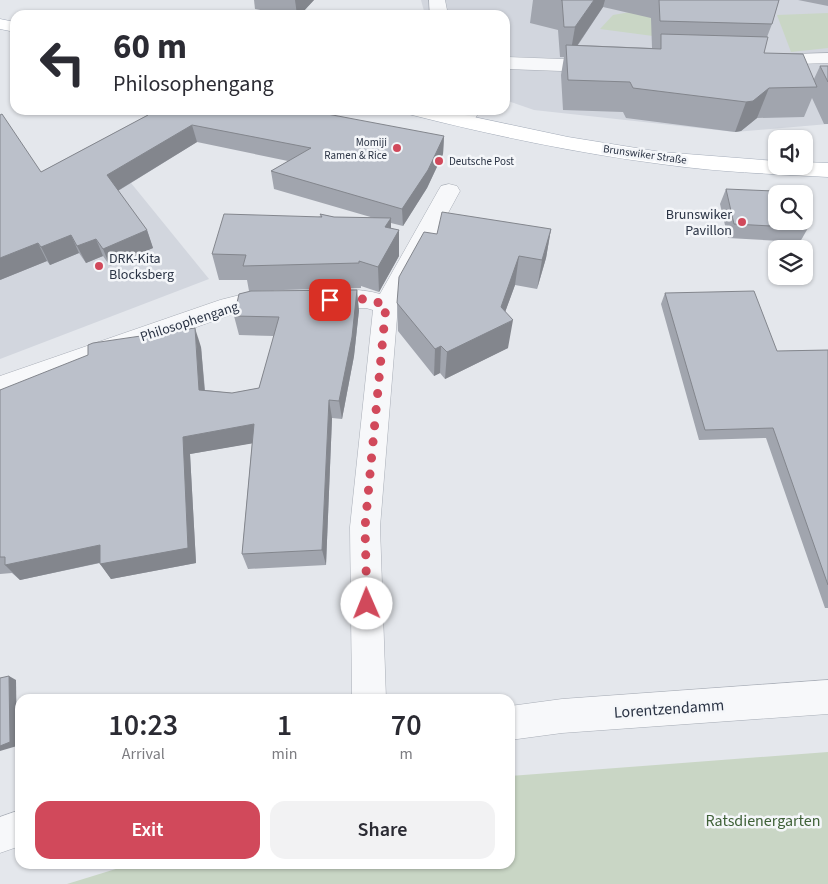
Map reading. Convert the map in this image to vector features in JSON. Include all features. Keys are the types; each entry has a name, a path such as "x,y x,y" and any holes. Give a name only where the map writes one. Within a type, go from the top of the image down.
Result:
{"main road":[{"name":"Brunswiker Straße","path":"468,115 576,144 662,158 757,167 828,170"}],"street":[{"path":"748,60 787,61 828,58"},
{"path":"510,63 561,65 615,60"},
{"path":"369,694 365,527 386,305 449,191"},
{"name":"Philosophengang","path":"0,388 229,306 256,300 367,299 386,305"},
{"name":"Lorentzendamm","path":"515,722 562,716 828,696"},
{"path":"0,835 15,830"}],"shaded area":[{"path":"421,0 828,0 828,124 735,132 534,110 510,102 510,10 424,10"},
{"name":"DRK-Kita Blocksberg","path":"102,161 131,183 209,279 0,359 0,243"}],"green space":[{"path":"630,12 664,13 653,36 600,29 613,15"},
{"path":"828,13 828,48 791,52 777,15"},
{"name":"Ratsdienergarten","path":"828,752 828,884 67,884 116,869 515,869 515,776"}],"building":[{"path":"562,0 594,0 575,27 564,27"},
{"path":"659,0 779,0 772,24 660,21"},
{"path":"661,34 768,37 764,53 803,54 817,87 769,88 753,101 746,102 633,88 630,82 568,80 566,45 661,49"},
{"path":"820,66 828,66 828,82"},
{"path":"2,114 41,172 148,115 333,115 444,136 428,170 402,209 271,171 311,148 192,125 107,175 147,230 103,249 96,239 77,246 71,235 41,247 38,243 0,258 0,115"},
{"path":"726,189 768,191 768,226 734,224"},
{"path":"442,212 551,229 542,260 519,256 501,307 513,320 447,352 441,346 435,349 397,303 399,277 424,232 437,234"},
{"path":"224,214 322,217 320,214 334,217 391,218 385,227 399,230 378,267 359,261 359,263 243,266 246,255 212,254"},
{"path":"357,290 352,337 339,401 329,400 322,550 242,554 254,424 183,437 188,548 100,564 100,545 5,565 5,557 0,557 0,390 88,355 88,345 93,343 195,328 199,390 232,393 259,388 279,317 234,316 239,294 251,291"},
{"path":"754,291 777,351 828,350 828,585 773,428 705,430 665,293"},
{"path":"9,676 10,742 0,746 0,678"}],"place":[{"name":"Momiji Ramen & Rice","path":"397,148"},
{"name":"Deutsche Post","path":"439,161"},
{"name":"Brunswiker Pavillon","path":"742,222"},
{"name":"DRK-Kita Blocksberg","path":"99,266"}],"route":[{"path":"330,300 367,299 386,305 365,527 367,604"}]}
